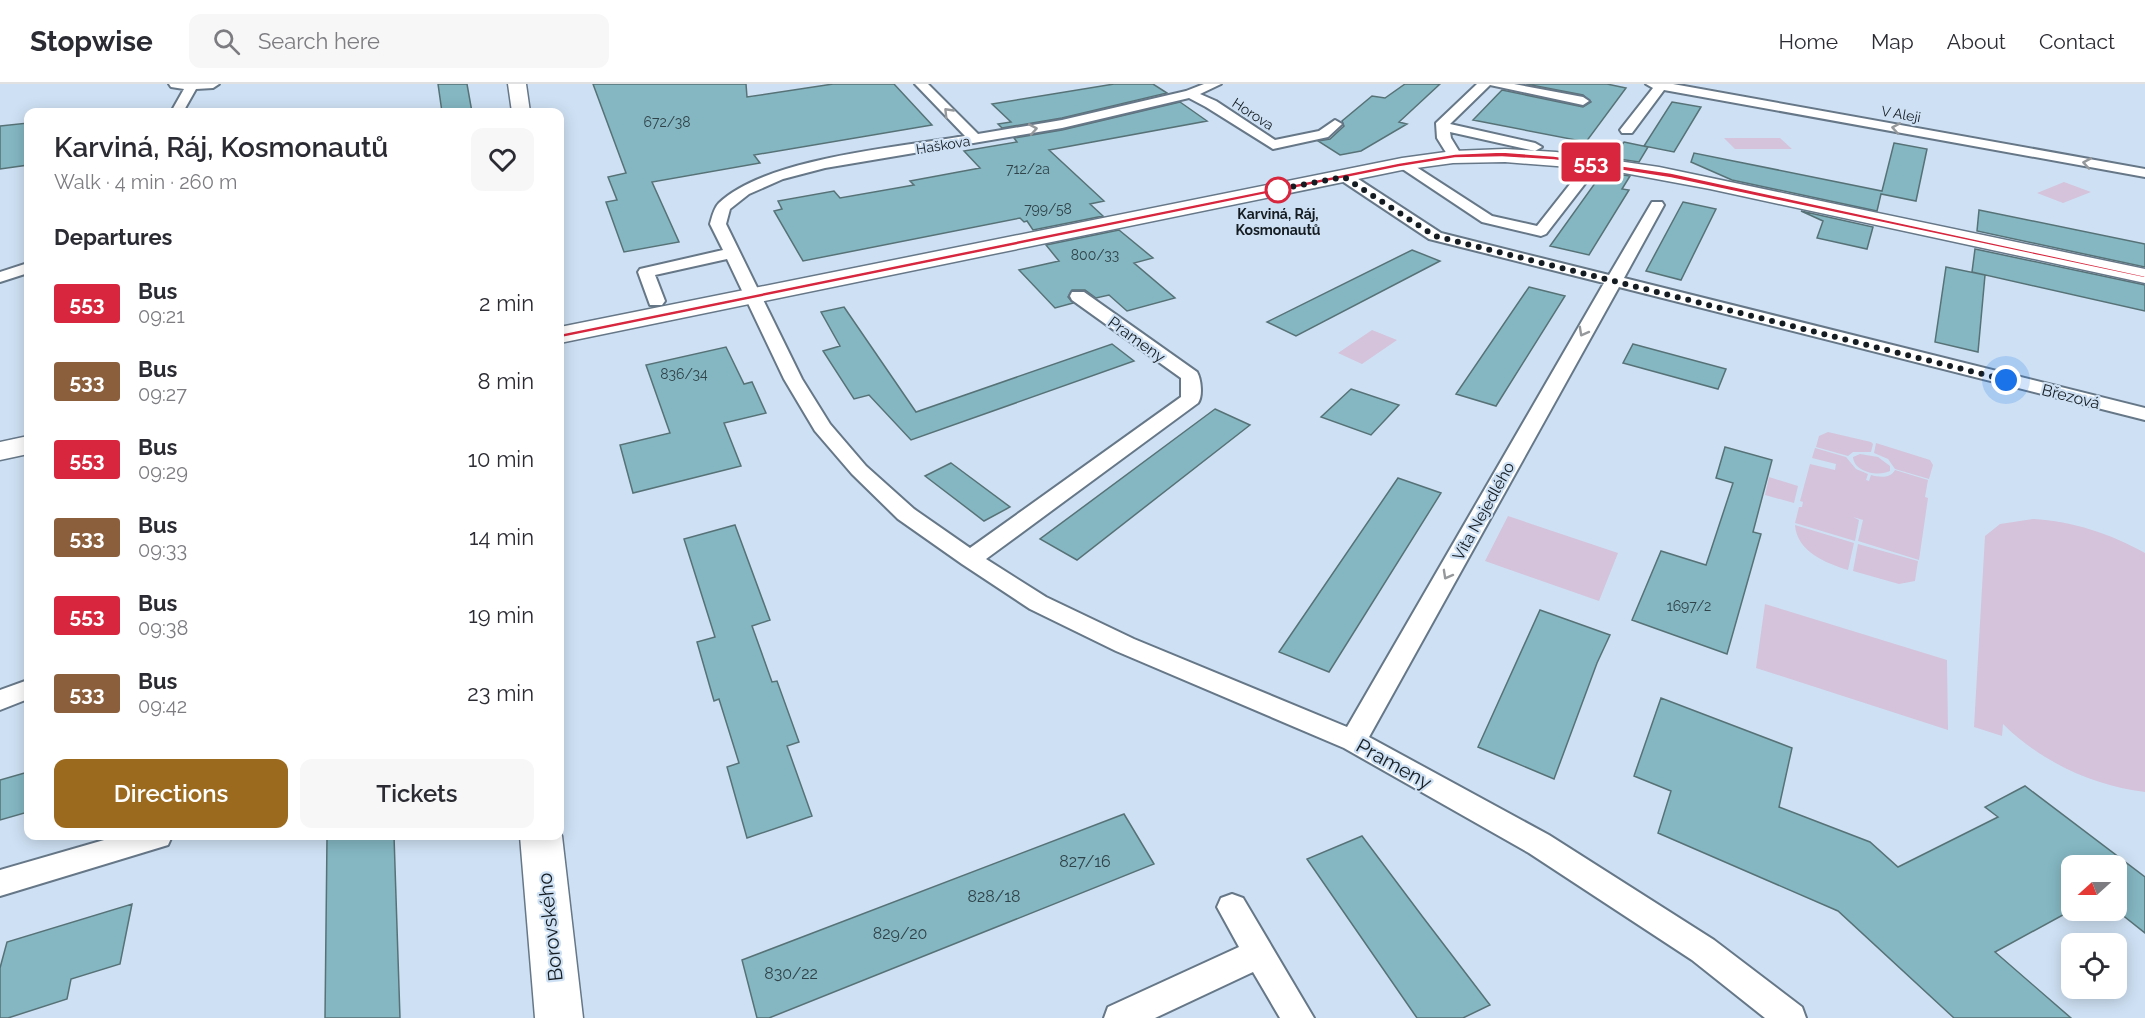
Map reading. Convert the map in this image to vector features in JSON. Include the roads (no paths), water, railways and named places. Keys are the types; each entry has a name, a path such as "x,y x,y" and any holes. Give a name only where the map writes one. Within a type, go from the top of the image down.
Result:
{"street":[{"path":"175,84 192,86 213,84"},
{"path":"517,84 520,108"},
{"path":"921,84 975,139"},
{"name":"Haškova","path":"753,296 730,253 718,224 723,207 744,191 778,176 824,164 1072,122 1190,94 1215,84"},
{"path":"1455,156 1444,138 1443,123 1484,84"},
{"path":"1495,84 1583,101"},
{"path":"1730,98 1739,84"},
{"path":"1627,130 1656,85"},
{"name":"V Aleji","path":"1656,85 2145,173"},
{"path":"179,108 192,86"},
{"path":"1533,104 1542,93"},
{"name":"Horova","path":"1190,94 1211,104 1273,145 1323,134 1335,124"},
{"path":"1444,127 1535,147"},
{"path":"564,334 1402,164 1455,156 1502,155 1594,163 1671,175 2145,276"},
{"path":"1402,164 1487,219 1541,231 1594,163"},
{"name":"Březová","path":"1344,177 1435,236 2145,414"},
{"path":"1612,281 1657,205"},
{"path":"656,301 646,272 730,253"},
{"path":"0,277 24,269"},
{"name":"Víta Nejedlého","path":"1353,741 1612,281"},
{"name":"Prameny","path":"753,296 793,379 822,427 859,470 906,514 970,559 1038,603 1125,645 1353,741 1539,844 1703,950 1790,1018"},
{"name":"Prameny","path":"970,559 1191,399 1190,376 1078,296"},
{"path":"0,452 24,447"},
{"path":"0,700 24,691"},
{"path":"0,883 145,840"},
{"name":"Borovského","path":"541,840 559,1018"},
{"path":"1232,907 1298,1018"},
{"path":"1120,1018 1258,954"}],"place":[{"name":"Karviná, Ráj, Kosmonautů","path":"1278,190"}]}
